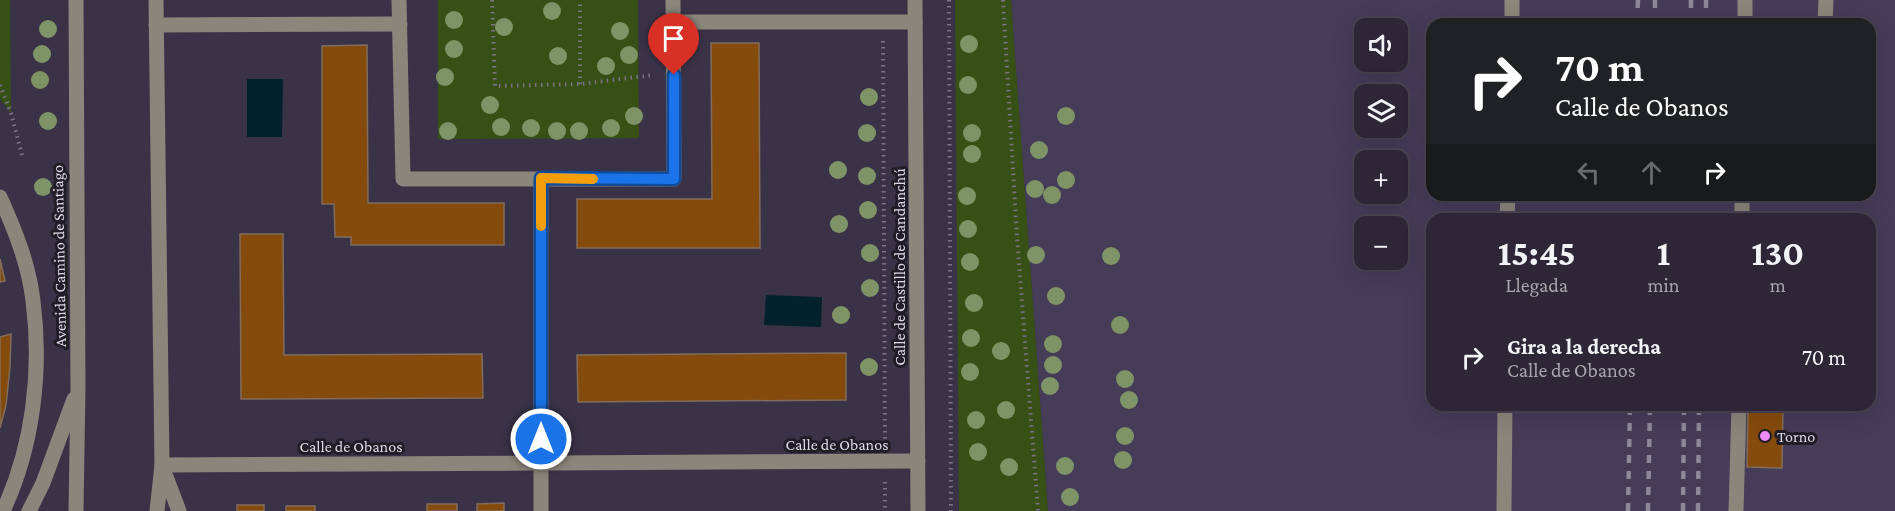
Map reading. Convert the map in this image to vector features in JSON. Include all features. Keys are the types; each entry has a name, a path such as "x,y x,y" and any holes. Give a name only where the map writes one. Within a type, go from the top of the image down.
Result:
{"street":[{"name":"Avenida Camino de Santiago","path":"76,0 78,387 76,511"},
{"path":"156,0 162,465 157,511"},
{"path":"399,0 404,178 674,179 673,0"},
{"name":"Calle de Castillo de Candanchú","path":"915,0 918,511"},
{"path":"1512,0 1512,18"},
{"path":"1745,0 1745,18"},
{"path":"1825,18 1826,0"},
{"path":"674,22 915,22"},
{"path":"156,25 400,24"},
{"path":"541,178 541,511"},
{"path":"0,197 17,235 33,300 37,364 29,439 3,511"},
{"path":"29,511 43,483 78,387"},
{"path":"1504,411 1504,511"},
{"path":"1736,511 1739,411"},
{"name":"Calle de Obanos","path":"162,465 918,461"},
{"path":"162,465 179,511"}],"path":[{"path":"492,0 495,86 580,84 653,75"},
{"path":"580,0 580,84"},
{"path":"949,0 951,511"},
{"path":"1003,0 1017,237 1038,511"},
{"path":"883,48 885,421"},
{"path":"0,85 12,113 22,155"},
{"path":"885,485 885,511"}],"shaded area":[{"path":"1011,0 1895,0 1895,511 1048,511"}],"green space":[{"path":"0,0 10,0 11,113 0,99"},
{"path":"438,0 638,0 639,138 438,139"},
{"path":"955,0 1011,0 1048,511 959,511"}],"water":[{"path":"247,79 283,79 282,137 247,137"},
{"path":"766,295 822,297 821,327 764,325"}],"building":[{"path":"711,43 759,43 760,248 577,248 577,199 712,199"},
{"path":"367,45 368,203 504,203 504,245 351,245 351,237 335,237 334,204 322,204 322,46"},
{"path":"240,234 283,234 284,355 482,354 483,398 241,399"},
{"path":"0,259 5,281 0,282"},
{"path":"11,334 6,405 0,428 0,337"},
{"path":"846,353 846,400 578,402 577,355"},
{"name":"Torno","path":"1748,411 1783,411 1782,468 1747,467"},
{"path":"504,503 504,511 477,511 477,504"},
{"path":"427,504 457,504 457,511 427,511"},
{"path":"237,505 264,505 264,511 237,511"},
{"path":"286,506 315,506 315,511 286,511"}],"railway":[{"path":"1637,18 1638,0"},
{"path":"1655,0 1655,18"},
{"path":"1691,0 1691,18"},
{"path":"1706,0 1706,18"},
{"path":"1634,201 1634,213"},
{"path":"1652,213 1653,201"},
{"path":"1688,201 1688,213"},
{"path":"1703,201 1703,213"},
{"path":"1628,511 1630,411"},
{"path":"1648,511 1650,411"},
{"path":"1683,511 1684,411"},
{"path":"1698,511 1699,411"}],"slow traffic":[{"path":"541,226 541,178 593,179"}],"place":[{"name":"Torno","path":"1765,436"}],"route":[{"path":"541,439 541,178 674,179 674,75"}]}
